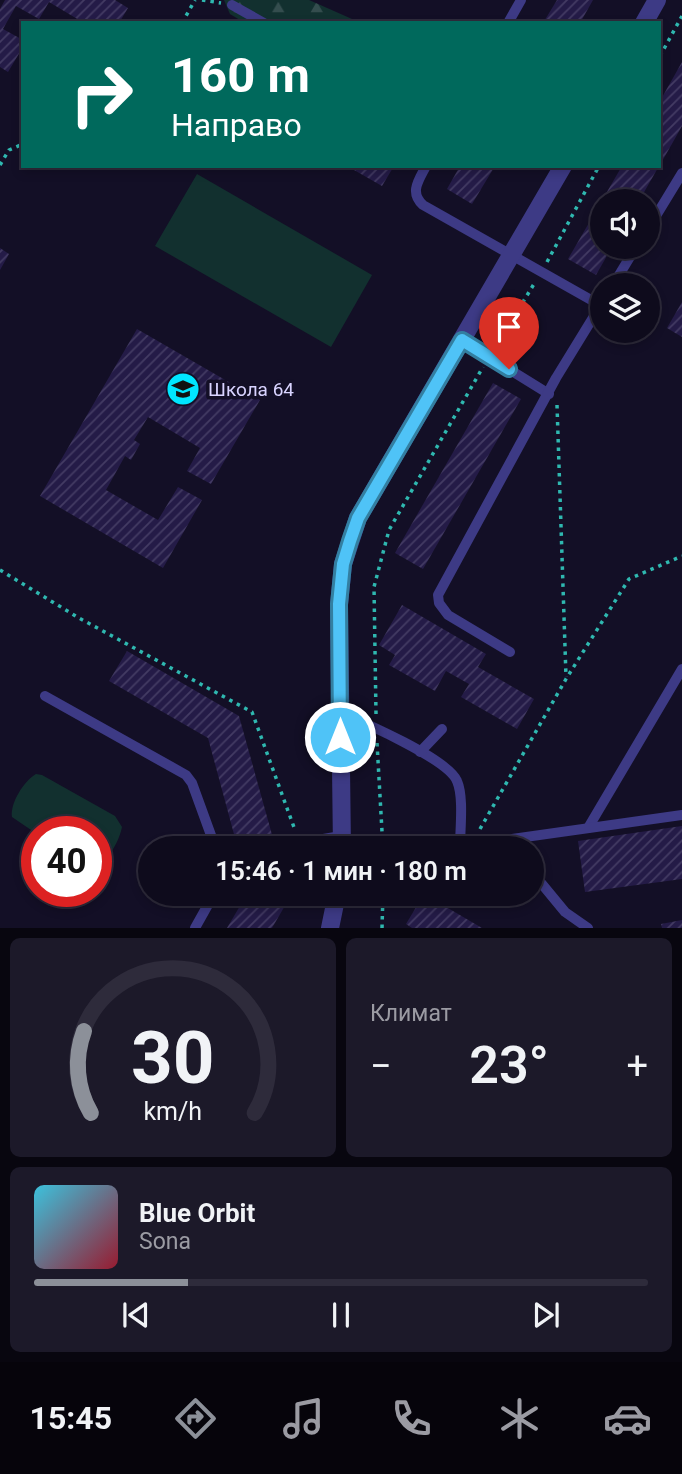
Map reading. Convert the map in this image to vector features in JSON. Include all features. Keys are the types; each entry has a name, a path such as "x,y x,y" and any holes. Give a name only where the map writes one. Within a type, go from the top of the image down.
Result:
{"street":[{"path":"645,21 657,0"},
{"path":"341,836 339,604 343,564 358,518 562,168"},
{"path":"330,928 335,906"}],"lane":[{"path":"509,21 521,0"},
{"path":"232,5 260,21"},
{"path":"425,168 415,190 418,201 590,298"},
{"path":"660,209 682,173"},
{"path":"509,652 448,615 439,603 438,595 556,378 590,322"},
{"path":"462,340 549,394"},
{"path":"588,828 682,669"},
{"path":"45,696 186,775 192,783 211,836"},
{"path":"340,712 376,727 449,770 458,783 464,836"},
{"path":"420,752 442,729"},
{"path":"544,837 682,815"},
{"path":"544,887 565,912 588,928"},
{"path":"195,928 207,906"}],"path":[{"path":"183,21 195,0"},
{"path":"661,54 682,16"},
{"path":"0,165 9,150 21,145"},
{"path":"382,836 376,727 374,587 389,530 541,272 598,168"},
{"path":"556,378 566,679"},
{"path":"471,836 629,579 682,556"},
{"path":"0,570 79,618 252,712 297,836"},
{"path":"382,928 383,906"}],"green space":[{"path":"224,0 309,0 356,21 242,21 230,14"},
{"path":"197,174 372,275 331,347 155,246"},
{"path":"36,774 42,775 115,816 122,827 112,850 112,816 21,816 21,823 12,817 13,805 27,782"}],"building":[{"path":"5,0 115,0 128,8 120,21 81,21 49,2 39,19 16,6 3,29 21,39 21,50 8,72 0,67 0,9"},
{"path":"557,0 593,0 581,21 544,21"},
{"path":"682,62 682,126 661,163 661,99"},
{"path":"350,168 393,168 382,186"},
{"path":"459,168 494,168 472,204 447,189"},
{"path":"621,168 658,168 646,189 609,189"},
{"path":"590,221 590,259 605,259 597,273 568,259"},
{"path":"0,248 9,254 0,270"},
{"path":"682,302 682,337 667,328"},
{"path":"137,329 260,400 211,484 187,471 200,448 148,417 134,440 140,444 131,460 125,456 106,490 158,520 178,487 202,500 163,568 40,496"},
{"path":"493,383 521,399 423,569 395,553"},
{"path":"402,605 486,654 478,667 534,699 517,729 461,697 469,684 446,671 435,691 389,665 395,655 379,645"},
{"path":"127,651 239,716 272,836 234,836 208,738 109,681"},
{"path":"682,826 682,879 585,892 578,841"},
{"path":"240,906 285,906 272,928 227,928"},
{"path":"417,906 444,906 482,928 412,928 406,924"},
{"path":"682,920 682,928 662,928 661,924"}],"place":[{"name":"Школа 64","path":"183,389"}],"route":[{"path":"340,737 339,604 343,564 358,518 462,340 509,369"}]}
